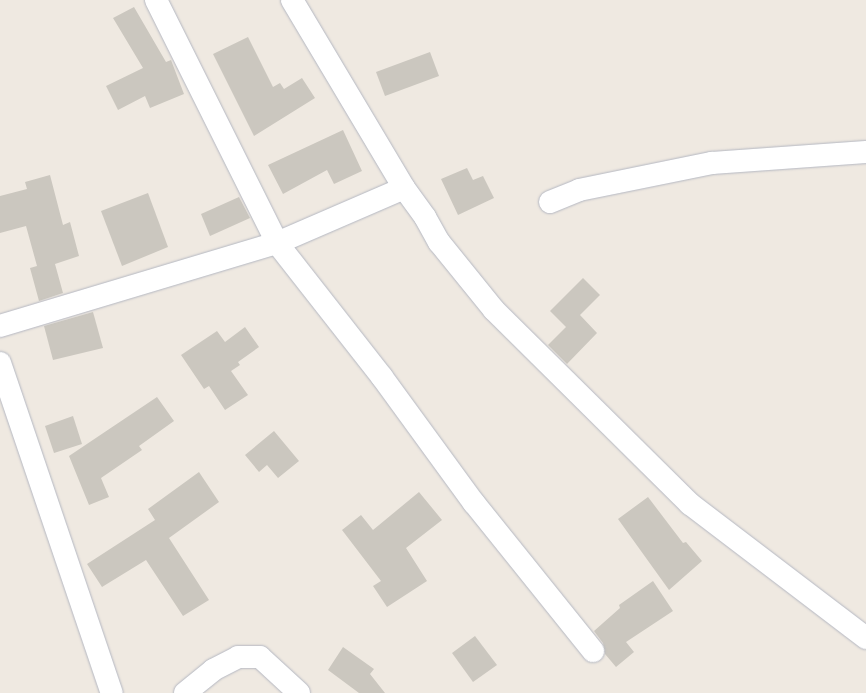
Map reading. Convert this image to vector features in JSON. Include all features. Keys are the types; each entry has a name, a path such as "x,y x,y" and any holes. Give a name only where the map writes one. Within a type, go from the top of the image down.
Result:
{"street":[{"path":"156,0 277,243 382,377 474,503 593,651"},
{"path":"292,0 404,188 425,217 439,242 494,310 690,504 866,638"},
{"path":"550,202 579,190 712,163 866,152"},
{"path":"0,326 277,243 404,188"},
{"path":"0,363 112,693"},
{"path":"185,693 213,670 238,657 260,657 298,693"}],"building":[{"path":"134,7 166,62 171,60 184,94 150,108 145,96 118,110 106,86 143,68 113,18"},
{"path":"248,37 273,87 280,83 284,89 302,78 315,98 254,136 213,54"},
{"path":"430,52 439,76 385,96 376,72"},
{"path":"343,130 362,171 334,184 327,170 283,194 268,165"},
{"path":"467,168 473,180 483,176 494,198 458,215 441,179"},
{"path":"50,175 63,225 70,222 79,256 55,264 63,293 39,301 30,268 37,266 26,226 0,233 0,196 27,189 25,182"},
{"path":"148,193 168,247 122,266 101,211"},
{"path":"239,197 250,218 210,236 201,214"},
{"path":"583,278 600,295 580,315 597,333 567,364 548,345 566,327 550,311"},
{"path":"93,312 103,348 53,360 44,326"},
{"path":"245,327 259,347 238,362 240,365 231,371 248,395 225,410 209,386 204,389 181,355 217,331 225,342"},
{"path":"157,397 174,421 139,446 142,450 101,478 109,497 89,505 69,456"},
{"path":"73,416 82,444 54,453 45,426"},
{"path":"274,431 299,461 278,478 267,465 259,472 245,455"},
{"path":"199,472 219,502 169,538 209,600 183,616 146,560 102,587 87,564 155,520 148,509"},
{"path":"419,492 442,520 406,548 427,581 387,607 373,586 381,581 342,530 361,515 373,530"},
{"path":"648,497 683,543 686,542 702,561 669,590 618,519"},
{"path":"653,581 673,611 626,642 634,652 616,667 605,654 603,643 594,631 620,608 619,605"},
{"path":"475,636 497,665 473,682 452,653"},
{"path":"343,647 374,669 370,674 385,693 359,693 328,670"}]}
